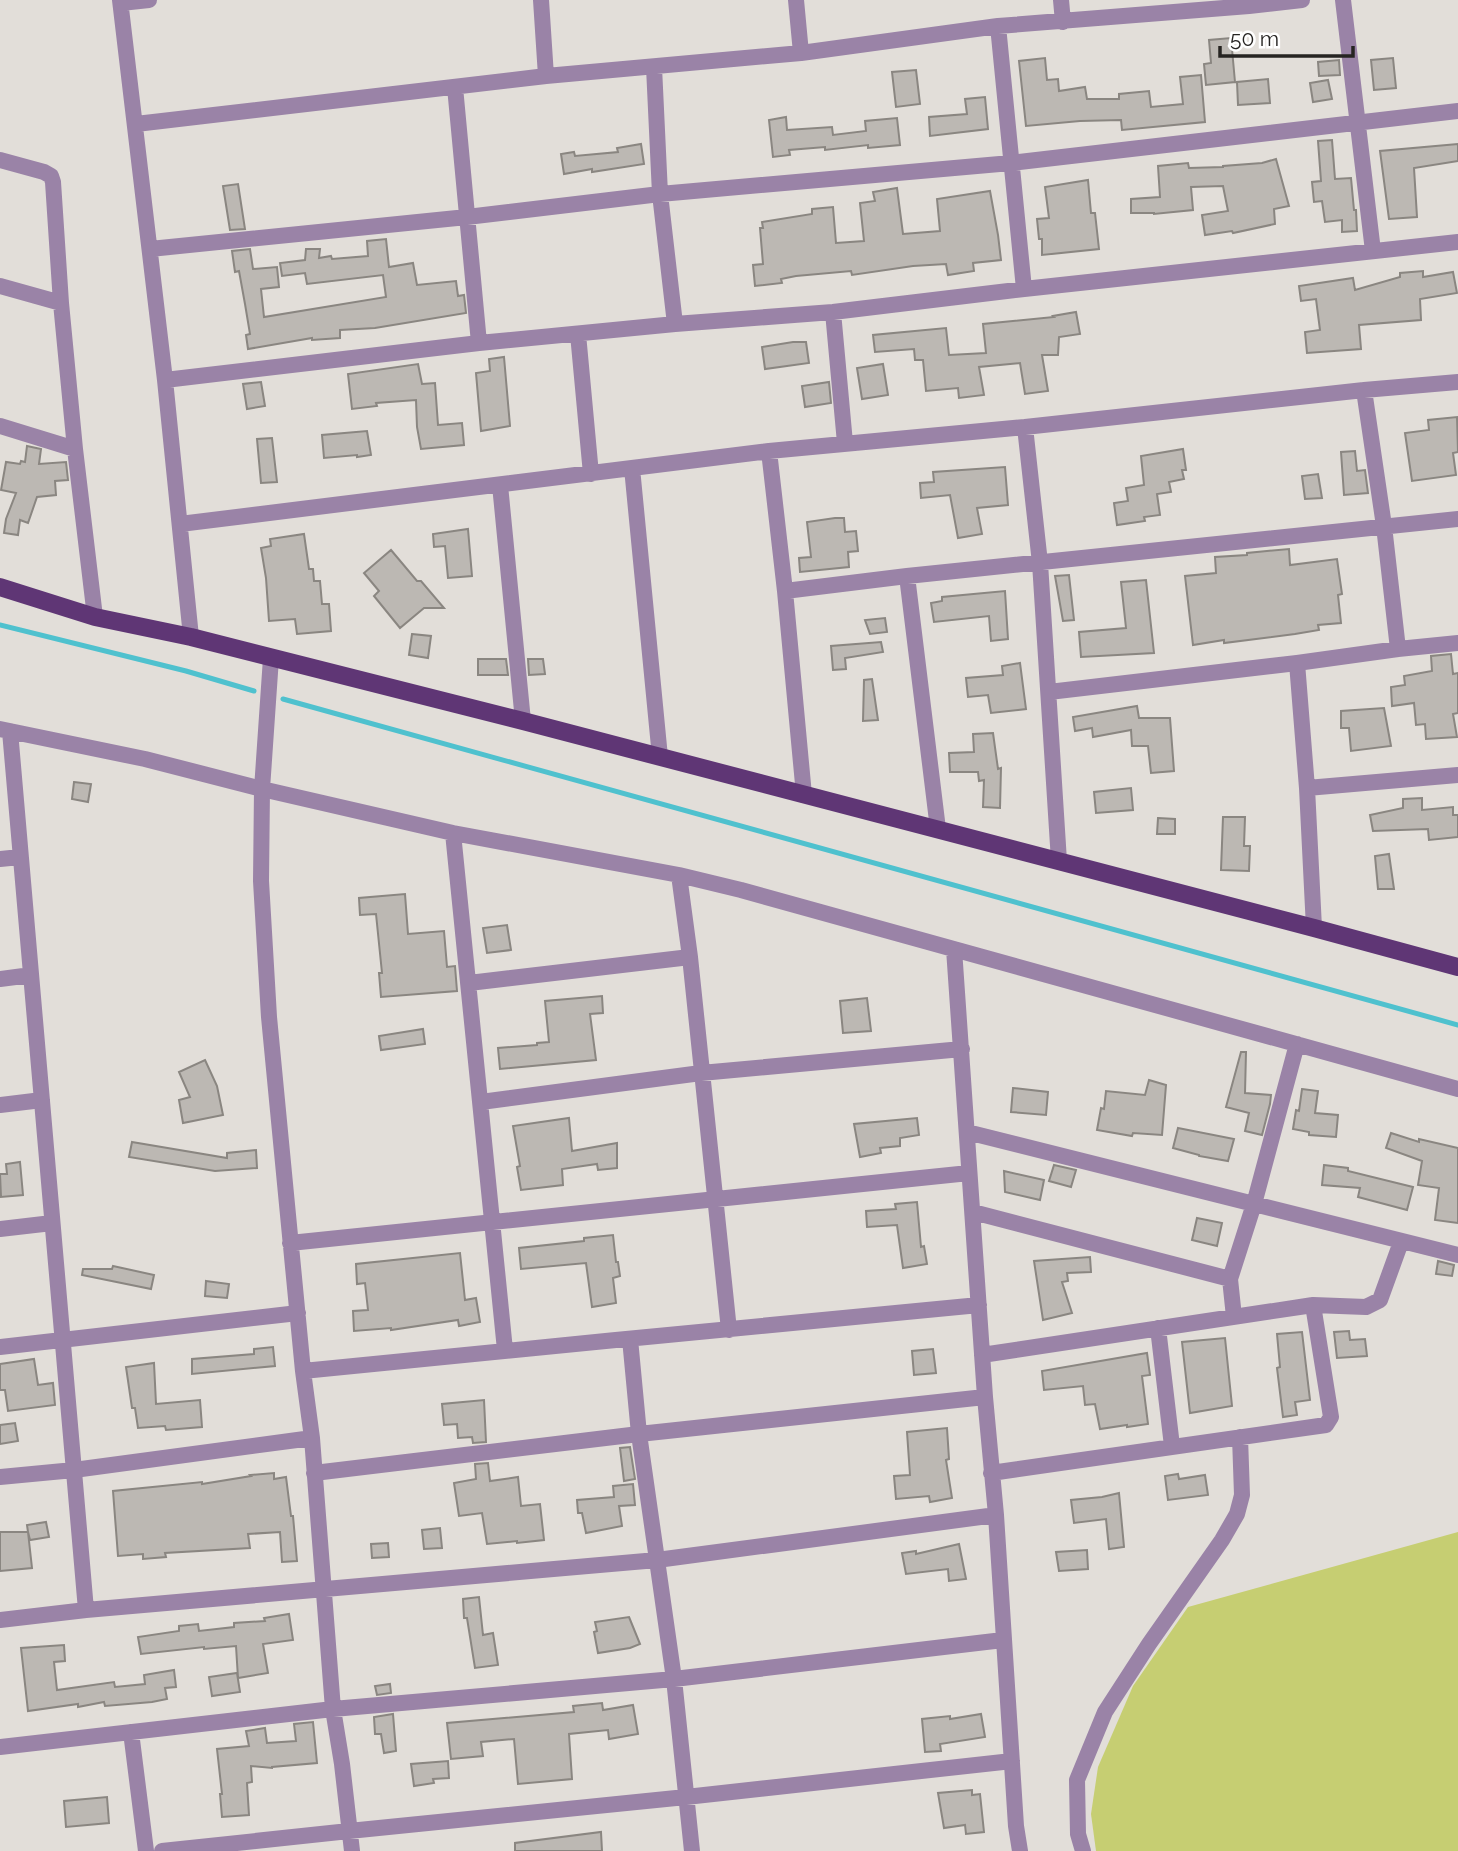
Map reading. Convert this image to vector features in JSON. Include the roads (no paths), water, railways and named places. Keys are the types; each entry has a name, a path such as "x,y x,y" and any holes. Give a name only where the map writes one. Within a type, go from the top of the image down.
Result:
{"main road":[{"path":"0,587 96,617 191,637 523,721 1458,967"}],"street":[{"path":"149,0 121,2 165,380 191,637"},
{"path":"541,0 546,76"},
{"path":"796,0 801,53"},
{"path":"1061,0 1063,22"},
{"path":"136,124 546,76 801,53 998,26 1301,0"},
{"path":"1343,0 1373,251"},
{"path":"998,26 1024,289"},
{"path":"654,66 660,194 675,324"},
{"path":"455,86 479,343"},
{"path":"150,249 467,217 660,194 1011,163 1458,111"},
{"path":"0,160 44,172 51,176 53,182 75,449 96,617"},
{"path":"165,380 479,343 833,312 1458,242"},
{"path":"0,286 61,303"},
{"path":"833,312 845,443"},
{"path":"578,334 591,474"},
{"path":"180,524 769,450 1025,427 1458,382"},
{"path":"1364,390 1384,526 1398,649"},
{"path":"0,426 75,449"},
{"path":"1025,427 1040,563 1059,861"},
{"path":"769,450 804,795"},
{"path":"632,468 660,757"},
{"path":"500,485 523,721"},
{"path":"785,591 1458,519"},
{"path":"907,576 938,829"},
{"path":"1049,692 1458,643"},
{"path":"271,658 262,789 261,881 269,1017 303,1371 312,1438 333,1709 352,1851"},
{"path":"1297,663 1314,928"},
{"path":"86,1611 20,857 5,730 145,759 453,833 679,874 1458,1089"},
{"path":"1307,788 1458,775"},
{"path":"453,833 505,1350"},
{"path":"0,859 20,857"},
{"path":"679,874 729,1330"},
{"path":"954,949 1020,1851"},
{"path":"469,983 690,957"},
{"path":"0,979 30,975"},
{"path":"1234,1317 1230,1279 1254,1205 1297,1044"},
{"path":"481,1102 701,1073 961,1049"},
{"path":"0,1105 41,1100"},
{"path":"967,1132 1458,1255"},
{"path":"290,1243 969,1173"},
{"path":"973,1212 1230,1279"},
{"path":"0,1229 52,1223"},
{"path":"982,1355 1312,1305 1374,1305 1380,1300 1401,1242"},
{"path":"303,1371 979,1305"},
{"path":"991,1473 1326,1425 1331,1417 1312,1305"},
{"path":"0,1347 298,1313"},
{"path":"1158,1328 1172,1446"},
{"path":"630,1339 639,1434 674,1679 692,1851"},
{"path":"314,1473 985,1396"},
{"path":"1083,1851 1078,1834 1077,1780 1105,1712 1237,1514 1242,1496 1240,1437"},
{"path":"0,1477 74,1470 312,1438"},
{"path":"0,1620 657,1560 996,1515"},
{"path":"0,1747 333,1709 674,1679 1003,1640"},
{"path":"131,1732 146,1851"},
{"path":"162,1851 1012,1761"}],"waterway":[{"path":"0,625 186,671 254,691"},
{"path":"283,699 1458,1025"}]}
